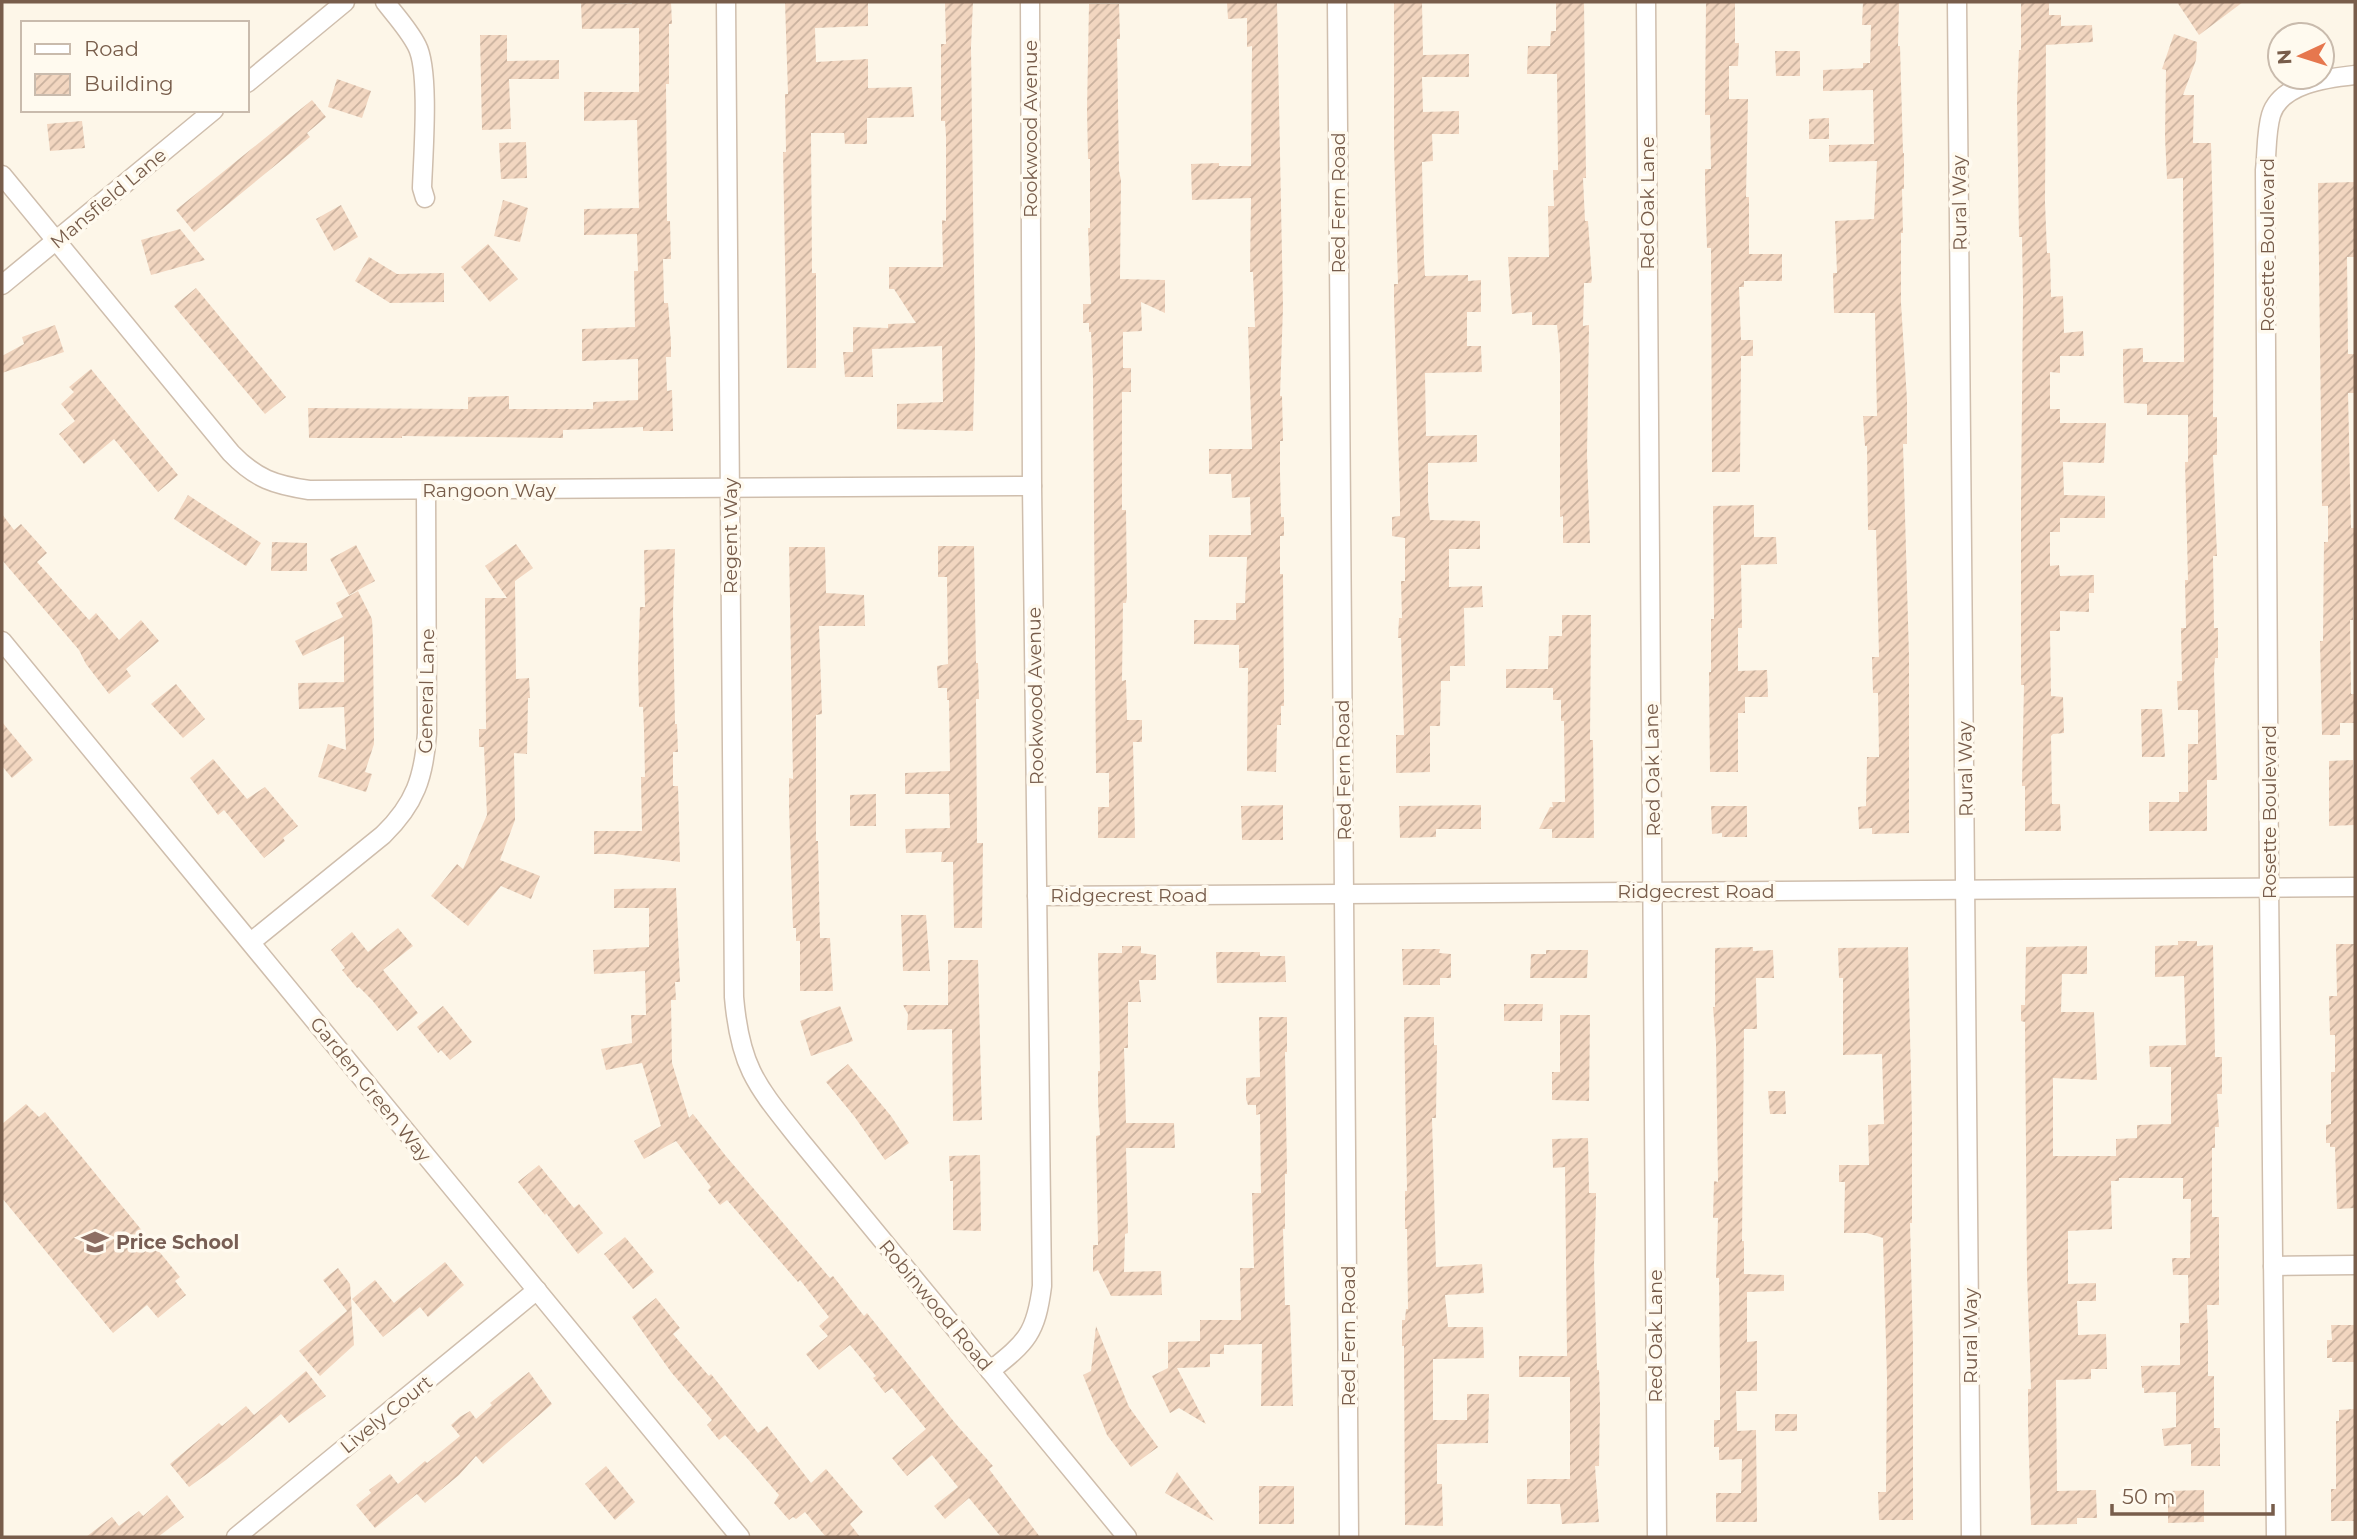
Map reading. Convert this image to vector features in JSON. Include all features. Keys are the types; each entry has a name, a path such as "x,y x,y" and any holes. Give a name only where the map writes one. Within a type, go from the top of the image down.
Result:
{"street":[{"path":"248,82 345,2"},
{"path":"384,2 417,46 422,59 422,188 425,198"},
{"name":"Regent Way","path":"726,2 734,997 737,1027 749,1069"},
{"name":"Rookwood Avenue","path":"990,1371 1026,1341 1039,1311 1042,1286 1032,486 1030,2"},
{"name":"Red Fern Road","path":"1337,2 1349,1537"},
{"name":"Red Oak Lane","path":"1646,2 1657,1537"},
{"name":"Rural Way","path":"1957,2 1971,1537"},
{"name":"Rosette Boulevard","path":"2276,1537 2265,170 2271,114 2278,103 2309,82 2355,75"},
{"name":"Mansfield Lane","path":"2,285 212,112"},
{"name":"Rangoon Way","path":"2,176 231,453 253,472 279,485 309,490 1032,486"},
{"name":"General Lane","path":"251,942 383,835 397,821 415,794 425,761 427,733 426,490"},
{"name":"Garden Green Way","path":"2,640 740,1537"},
{"name":"Ridgecrest Road","path":"1037,896 2355,887"},
{"name":"Robinwood Road","path":"749,1069 759,1088 799,1139 1127,1537"},
{"path":"2273,1266 2355,1265"},
{"name":"Lively Court","path":"236,1537 537,1290"}],"building":[{"path":"671,2 669,84 666,84 667,221 670,221 671,259 663,259 664,303 668,303 671,343 671,357 666,357 667,391 672,390 673,431 643,431 643,427 563,430 563,438 309,438 308,408 468,409 468,397 509,396 509,409 593,409 593,402 638,400 638,359 582,361 582,329 635,327 634,271 638,271 637,234 584,235 584,209 639,208 637,120 584,121 584,92 639,92 639,28 582,29 581,3"},
{"path":"785,2 868,2 868,26 815,28 816,62 868,59 868,88 912,87 914,117 867,118 867,144 845,144 844,133 811,133 816,368 787,368 783,152 786,152 785,94 788,94"},
{"path":"945,2 973,2 973,431 897,429 897,404 943,402 942,346 872,349 873,377 845,377 843,352 853,352 853,327 888,328 888,324 916,323 894,289 889,289 889,267 943,267 946,136 945,121 941,121 941,44 946,44"},
{"path":"1227,2 1277,2 1283,307 1280,396 1283,441 1280,441 1280,472 1284,536 1280,536 1280,574 1283,574 1284,706 1281,706 1281,725 1277,725 1276,772 1247,771 1248,668 1239,668 1239,645 1194,644 1194,620 1236,620 1236,603 1245,603 1247,557 1209,557 1209,535 1251,535 1250,497 1232,498 1231,474 1209,474 1209,449 1252,449 1248,327 1255,327 1253,272 1250,272 1251,198 1192,200 1191,164 1251,166 1252,46 1247,47 1247,18 1228,19"},
{"path":"1394,2 1422,2 1423,55 1469,54 1469,77 1422,77 1423,112 1459,111 1459,134 1432,134 1433,161 1422,162 1424,261 1425,276 1468,275 1468,281 1481,280 1481,312 1467,312 1467,346 1481,346 1482,372 1425,373 1426,436 1477,435 1477,462 1428,463 1428,501 1430,520 1480,521 1480,549 1449,549 1449,587 1482,586 1483,607 1464,608 1465,666 1450,666 1450,681 1441,681 1440,726 1430,726 1430,772 1396,773 1396,735 1404,735 1401,638 1398,638 1399,618 1402,618 1401,581 1405,581 1405,538 1392,536 1392,517 1400,516 1394,301 1394,284 1398,284"},
{"path":"1556,2 1584,2 1586,178 1583,178 1592,280 1591,283 1584,283 1583,326 1589,325 1587,455 1590,543 1563,543 1563,516 1560,517 1560,355 1557,325 1532,325 1532,312 1512,314 1508,257 1549,257 1548,206 1554,206 1553,170 1558,170 1557,74 1527,74 1528,46 1550,46 1551,31 1556,31"},
{"path":"1706,2 1735,2 1738,66 1729,66 1729,99 1748,99 1746,197 1749,197 1749,254 1782,254 1782,281 1744,281 1744,287 1739,287 1741,340 1753,340 1753,356 1741,356 1740,472 1712,472 1711,248 1707,248 1705,189 1705,169 1711,169 1710,115 1705,115"},
{"path":"1863,2 1899,2 1898,46 1904,153 1901,303 1907,400 1907,444 1903,444 1909,657 1909,833 1872,834 1872,828 1859,829 1858,807 1866,806 1867,757 1879,757 1878,693 1873,693 1872,657 1879,657 1876,530 1868,530 1867,446 1863,416 1877,416 1875,313 1834,313 1833,273 1837,273 1835,221 1874,219 1877,161 1829,162 1829,145 1874,144 1873,90 1823,91 1823,70 1863,68 1863,63 1870,63 1871,25 1862,25"},
{"path":"2021,2 2049,2 2049,15 2061,15 2061,26 2092,25 2093,42 2046,45 2045,202 2051,297 2063,296 2064,333 2083,331 2084,356 2060,356 2060,373 2050,372 2050,409 2060,409 2060,423 2106,423 2104,463 2063,462 2064,495 2105,496 2105,518 2060,518 2060,532 2050,532 2050,566 2059,565 2060,576 2094,575 2094,593 2089,593 2089,612 2060,611 2060,631 2050,631 2051,696 2063,697 2064,733 2051,736 2052,804 2060,804 2061,831 2025,831 2025,786 2022,786 2023,297 2022,237 2019,237 2017,101"},
{"path":"2177,2 2243,2 2199,35"},
{"path":"1089,4 1119,4 1120,39 1117,39 1121,180 1120,279 1165,280 1165,313 1141,302 1142,331 1123,332 1123,368 1131,368 1131,392 1122,392 1122,510 1126,510 1127,597 1126,603 1123,603 1122,681 1126,680 1127,720 1142,720 1142,742 1133,742 1135,838 1098,838 1098,807 1109,807 1109,773 1096,773 1093,378 1091,332 1089,323 1083,323 1083,304 1091,304 1087,110"},
{"path":"2174,34 2197,42 2196,60 2183,95 2194,95 2193,143 2211,143 2214,266 2213,417 2217,417 2217,455 2213,455 2217,556 2213,556 2214,628 2218,628 2218,658 2215,658 2214,671 2217,780 2207,780 2207,831 2149,831 2149,802 2179,802 2179,792 2188,792 2188,744 2198,744 2198,710 2178,710 2177,681 2182,681 2181,628 2186,628 2185,580 2188,580 2185,462 2188,462 2188,415 2147,415 2147,404 2124,403 2123,349 2143,348 2143,362 2184,362 2183,178 2167,179 2166,70 2162,69"},
{"path":"480,35 507,35 507,61 559,60 559,79 509,79 511,129 482,130"},
{"path":"1775,51 1800,51 1800,76 1776,76"},
{"path":"337,79 371,91 362,118 328,107"},
{"path":"312,100 326,117 307,133 310,137 194,232 176,210"},
{"path":"1829,118 1829,139 1809,139 1809,119"},
{"path":"82,121 85,148 50,151 47,124"},
{"path":"526,142 527,178 501,179 499,143"},
{"path":"2355,182 2355,257 2347,257 2348,354 2355,354 2355,393 2348,393 2351,528 2355,528 2353,620 2350,620 2351,694 2355,694 2355,723 2340,723 2340,735 2322,735 2320,641 2323,641 2324,542 2328,542 2328,506 2322,506 2318,183"},
{"path":"503,200 528,208 520,242 494,236"},
{"path":"341,205 358,237 334,251 316,219"},
{"path":"180,229 205,260 151,275 141,240"},
{"path":"488,244 518,279 490,302 461,267"},
{"path":"369,257 397,274 444,273 444,302 390,303 355,281"},
{"path":"196,288 286,397 265,414 174,306"},
{"path":"55,325 64,352 2,373 2,356 24,344 22,337"},
{"path":"91,369 178,475 158,492 114,439 84,464 59,434 75,421 61,404 74,392 69,387"},
{"path":"188,495 261,543 246,566 174,519"},
{"path":"1754,505 1754,537 1776,537 1777,564 1741,565 1742,628 1738,628 1738,671 1767,670 1768,697 1745,697 1745,713 1738,713 1738,772 1710,772 1709,672 1711,619 1714,619 1713,506"},
{"path":"2,514 14,530 21,524 47,553 37,562 89,620 96,613 119,640 141,620 159,641 126,669 131,676 109,694 86,664 79,650 2,560"},
{"path":"272,542 307,543 307,571 271,571"},
{"path":"516,544 533,568 515,581 516,679 529,678 530,698 527,754 514,753 515,820 500,860 540,876 531,899 501,886 468,926 431,896 457,864 463,869 487,815 484,747 479,747 479,729 486,729 485,598 507,598 485,566"},
{"path":"356,545 375,581 349,595 330,559"},
{"path":"938,546 974,546 979,699 976,699 977,843 983,843 982,928 954,928 953,862 941,862 942,852 906,853 905,829 950,828 949,794 905,794 905,773 950,771 949,700 947,688 938,688 937,666 948,664 947,577 938,577"},
{"path":"789,547 825,547 826,593 864,595 865,626 819,626 822,714 816,715 816,841 820,938 830,938 833,991 800,991 800,941 796,941 796,928 793,928 789,807 789,778 793,779"},
{"path":"675,549 673,612 678,752 673,752 673,786 678,786 680,862 594,854 594,831 642,831 644,729 643,707 639,707 638,665 640,607 645,607 644,550"},
{"path":"358,591 372,619 373,639 374,744 365,772 372,774 366,792 318,777 328,744 346,750 344,707 299,709 298,683 344,682 344,636 303,656 295,641 343,617 336,603"},
{"path":"1562,615 1591,615 1590,740 1593,740 1594,838 1552,838 1552,829 1539,829 1550,807 1553,807 1552,802 1565,802 1564,721 1561,721 1561,700 1553,700 1553,688 1506,688 1506,669 1548,669 1549,636 1562,636"},
{"path":"176,684 205,719 183,738 151,704"},
{"path":"2141,709 2162,709 2165,757 2142,757"},
{"path":"2,722 33,760 12,778 2,766"},
{"path":"213,759 247,799 265,787 298,826 264,858 224,810 218,815 190,778"},
{"path":"2353,760 2355,825 2329,826 2329,761"},
{"path":"876,794 876,826 850,826 850,795"},
{"path":"1283,805 1283,840 1242,840 1241,806"},
{"path":"1481,805 1481,829 1436,829 1436,837 1400,838 1399,806"},
{"path":"1711,806 1747,806 1747,837 1722,837 1722,833 1712,834"},
{"path":"676,888 680,982 675,982 676,1000 671,1000 672,1063 689,1118 693,1114 830,1278 833,1276 864,1316 867,1313 993,1466 989,1469 1040,1537 1001,1537 969,1498 945,1519 934,1506 958,1487 932,1455 907,1476 892,1458 926,1429 892,1388 885,1393 873,1378 876,1376 850,1345 819,1370 806,1354 828,1336 819,1326 829,1317 800,1280 798,1282 727,1200 720,1205 708,1190 711,1187 676,1141 644,1159 634,1141 661,1126 642,1063 606,1070 601,1049 632,1043 631,1015 646,1015 645,971 594,974 593,950 649,947 649,908 614,908 614,889"},
{"path":"901,915 926,915 930,971 903,971"},
{"path":"398,928 413,946 383,970 418,1013 397,1031 372,1000 357,988 342,970 345,968 331,950 352,932 368,952"},
{"path":"2178,941 2197,941 2197,946 2213,945 2215,1057 2222,1057 2222,1094 2217,1094 2219,1127 2215,1127 2215,1148 2212,1148 2212,1217 2219,1217 2219,1305 2207,1305 2208,1376 2214,1376 2214,1428 2220,1428 2220,1466 2191,1466 2191,1444 2164,1446 2162,1429 2176,1427 2176,1392 2144,1393 2142,1388 2141,1366 2180,1365 2180,1323 2189,1323 2188,1275 2173,1275 2172,1258 2190,1258 2191,1199 2183,1199 2183,1178 2119,1178 2119,1181 2111,1181 2112,1229 2068,1231 2068,1284 2096,1283 2096,1301 2077,1301 2078,1335 2106,1334 2107,1369 2091,1369 2091,1379 2056,1380 2057,1491 2096,1490 2097,1518 2077,1518 2077,1524 2031,1525 2025,1022 2021,1021 2021,1005 2025,1005 2026,947 2087,946 2087,974 2062,974 2061,1012 2094,1012 2097,1080 2053,1078 2053,1156 2116,1156 2116,1139 2137,1138 2137,1125 2171,1124 2171,1067 2150,1067 2149,1046 2186,1045 2184,976 2155,977 2155,946 2178,945"},
{"path":"2336,944 2355,944 2355,1208 2337,1209 2335,1147 2326,1143 2326,1125 2331,1124 2331,1072 2335,1072 2335,1035 2330,1035 2329,996 2337,996"},
{"path":"1122,946 1141,946 1141,953 1156,955 1156,980 1139,980 1141,1002 1128,1002 1128,1048 1124,1048 1126,1123 1174,1123 1175,1148 1126,1148 1128,1233 1125,1234 1124,1272 1161,1271 1162,1295 1111,1296 1098,1270 1093,1272 1093,1245 1098,1245 1096,1136 1100,1135 1098,953 1122,953"},
{"path":"1753,947 1753,951 1773,950 1774,978 1756,978 1757,1029 1744,1029 1744,1274 1784,1275 1784,1291 1747,1292 1747,1342 1757,1341 1757,1391 1736,1391 1737,1431 1756,1430 1757,1522 1716,1522 1716,1493 1741,1493 1742,1459 1719,1460 1719,1447 1714,1447 1714,1420 1720,1420 1719,1278 1716,1278 1718,1218 1713,1218 1714,1181 1718,1182 1713,1007 1715,948"},
{"path":"1908,947 1912,1122 1910,1223 1913,1520 1879,1520 1878,1492 1886,1492 1887,1379 1883,1238 1867,1233 1844,1233 1845,1182 1839,1182 1839,1165 1869,1165 1868,1125 1884,1124 1882,1054 1843,1055 1843,978 1839,978 1838,948"},
{"path":"1402,949 1440,949 1439,953 1451,954 1451,978 1440,978 1440,985 1403,985"},
{"path":"1546,950 1588,950 1587,978 1530,978 1531,954 1546,954"},
{"path":"1216,952 1260,952 1260,956 1285,956 1286,982 1217,983"},
{"path":"948,960 978,960 982,1120 953,1121 952,1029 907,1030 908,1014 903,1005 948,1005"},
{"path":"1504,1004 1543,1004 1542,1021 1504,1021"},
{"path":"443,1006 472,1042 450,1060 441,1050 438,1053 417,1027"},
{"path":"840,1006 853,1041 811,1056 800,1021"},
{"path":"1560,1015 1590,1015 1589,1101 1552,1100 1552,1072 1560,1072"},
{"path":"1259,1017 1287,1017 1287,1174 1283,1229 1285,1305 1290,1305 1293,1406 1261,1406 1262,1344 1224,1345 1224,1354 1210,1354 1210,1367 1177,1368 1206,1424 1179,1408 1170,1413 1152,1376 1168,1368 1168,1342 1200,1341 1200,1320 1241,1320 1240,1268 1254,1268 1252,1193 1261,1193 1260,1114 1256,1115 1256,1105 1248,1105 1246,1099 1246,1078 1260,1077"},
{"path":"1404,1017 1434,1017 1434,1045 1437,1045 1436,1118 1432,1118 1436,1267 1482,1264 1484,1293 1445,1295 1448,1327 1483,1327 1484,1358 1433,1359 1433,1420 1467,1420 1467,1394 1489,1394 1488,1443 1437,1444 1437,1484 1442,1484 1443,1526 1405,1525 1402,1320 1405,1320 1408,1309"},
{"path":"848,1064 891,1116 909,1143 885,1160 826,1082"},
{"path":"1768,1091 1785,1091 1786,1114 1770,1114"},
{"name":"Price School","path":"26,1104 39,1117 45,1112 180,1277 175,1281 186,1295 158,1318 147,1305 113,1333 2,1198 2,1124"},
{"path":"1588,1138 1589,1193 1596,1193 1594,1264 1600,1406 1599,1466 1595,1466 1599,1522 1562,1524 1560,1504 1527,1504 1527,1479 1570,1479 1570,1377 1519,1377 1519,1356 1567,1356 1565,1167 1553,1168 1552,1139"},
{"path":"980,1155 981,1231 953,1230 953,1181 950,1181 949,1156"},
{"path":"539,1165 574,1208 579,1204 603,1233 578,1254 518,1182"},
{"path":"625,1237 654,1272 633,1289 604,1254"},
{"path":"445,1262 464,1285 428,1317 420,1307 383,1337 352,1299 375,1280 394,1303"},
{"path":"338,1268 350,1284 354,1345 320,1376 299,1351 347,1311 323,1280"},
{"path":"656,1298 680,1328 673,1334 709,1376 711,1374 758,1433 767,1426 811,1483 826,1469 863,1512 850,1524 860,1537 826,1537 805,1512 796,1519 793,1517 789,1520 774,1503 779,1495 746,1457 725,1435 719,1440 707,1425 712,1420 671,1372 632,1317"},
{"path":"2331,1325 2355,1325 2355,1362 2332,1362 2332,1358 2327,1358 2327,1340 2332,1340"},
{"path":"1096,1326 1129,1407 1158,1447 1131,1467 1107,1435 1083,1375 1091,1371"},
{"path":"306,1371 326,1396 289,1423 281,1414 189,1487 170,1464 219,1423 222,1426 246,1406 254,1415"},
{"path":"529,1372 552,1404 483,1464 476,1456 459,1475 425,1503 417,1494 375,1528 356,1505 371,1493 369,1490 390,1474 398,1484 425,1461 427,1463 460,1436 451,1425 470,1411 476,1419 492,1405 490,1403"},
{"path":"2355,1409 2355,1521 2331,1521 2331,1489 2336,1489 2336,1421 2339,1421 2339,1410"},
{"path":"1775,1414 1797,1414 1797,1431 1775,1431"},
{"path":"606,1466 635,1502 615,1520 585,1484"},
{"path":"1177,1472 1214,1521 1165,1493"},
{"path":"1259,1486 1294,1486 1294,1524 1259,1524"},
{"path":"2204,1490 2204,1522 2168,1523 2168,1491"},
{"path":"167,1495 184,1517 158,1537 86,1537 112,1517 119,1526 139,1511 143,1516"}],"place":[{"name":"Price School","path":"95,1242"}]}
